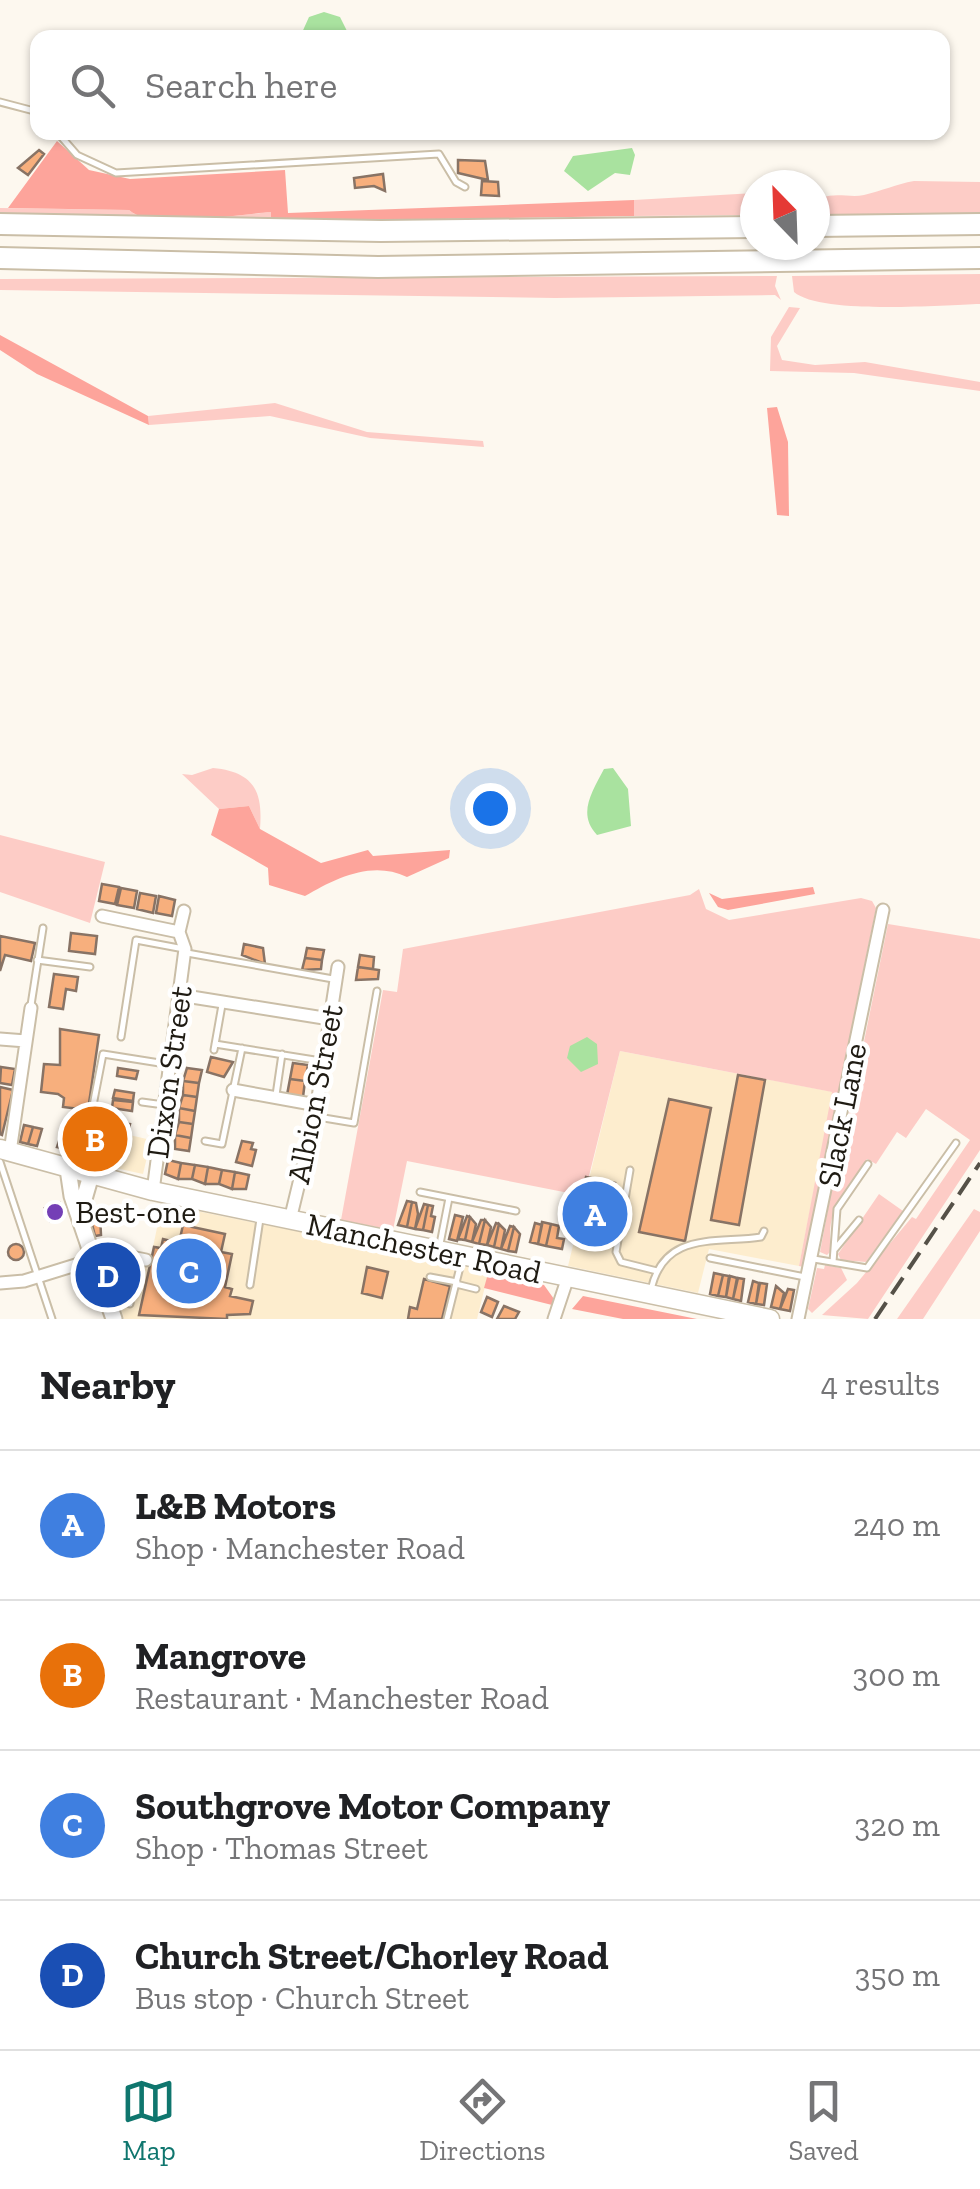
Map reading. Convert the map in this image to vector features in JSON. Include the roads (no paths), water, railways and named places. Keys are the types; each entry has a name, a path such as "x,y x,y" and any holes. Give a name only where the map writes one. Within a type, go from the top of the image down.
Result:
{"highway":[{"path":"0,224 381,231 740,227"},
{"path":"830,226 980,224"},
{"path":"0,258 378,267 980,258"}],"main road":[{"name":"Manchester Road","path":"3,1154 261,1215 770,1319"},
{"path":"79,1172 80,1213"},
{"path":"79,1172 80,1213 114,1319"}],"street":[{"name":"Slack Lane","path":"798,1319 806,1278 814,1260 883,910"},
{"path":"184,911 179,932 185,951"},
{"path":"102,916 179,932"},
{"name":"Dixon Street","path":"153,1191 185,951"},
{"name":"Albion Street","path":"290,1220 316,1111 337,973"},
{"path":"179,994 330,1019"},
{"path":"3,1154 30,1008"},
{"path":"0,1039 26,1042"},
{"path":"233,1090 316,1111"},
{"path":"0,1283 38,1278 93,1254 141,1259"},
{"path":"554,1319 562,1307 568,1278"}],"lane":[{"path":"0,102 30,110"},
{"path":"65,140 77,155 116,172 439,154 456,182 465,187"},
{"path":"30,1008 43,928"},
{"path":"121,1037 136,940 185,951"},
{"name":"Dixon Street","path":"185,951 337,973"},
{"path":"37,960 90,968"},
{"path":"316,1111 354,1123 377,992"},
{"path":"222,1002 215,1047 324,1061"},
{"path":"204,1142 222,1144 242,1048"},
{"path":"90,1121 103,1054 170,1065"},
{"path":"275,1098 282,1054"},
{"path":"142,1102 164,1105"},
{"path":"814,1260 866,1268 956,1143"},
{"path":"3,1154 52,1319"},
{"path":"832,1263 837,1209 868,1164"},
{"path":"630,1170 616,1252 621,1262 657,1272"},
{"path":"420,1192 516,1210"},
{"path":"438,1252 450,1198"},
{"path":"250,1285 261,1215"},
{"path":"834,1252 858,1220"},
{"path":"650,1293 657,1272 690,1244 721,1237 761,1237 764,1230"},
{"path":"447,1319 463,1256"},
{"path":"710,1258 806,1278"},
{"path":"130,1304 141,1259"},
{"path":"430,1277 476,1288"}],"railway":[{"path":"875,1319 980,1163"}],"place":[{"name":"Mangrove","path":"95,1139"},
{"name":"Best-one","path":"55,1212"},
{"name":"L&B Motors","path":"595,1214"},
{"name":"Southgrove Motor Company","path":"189,1271"},
{"name":"Church Street/Chorley Road","path":"108,1275"}]}
